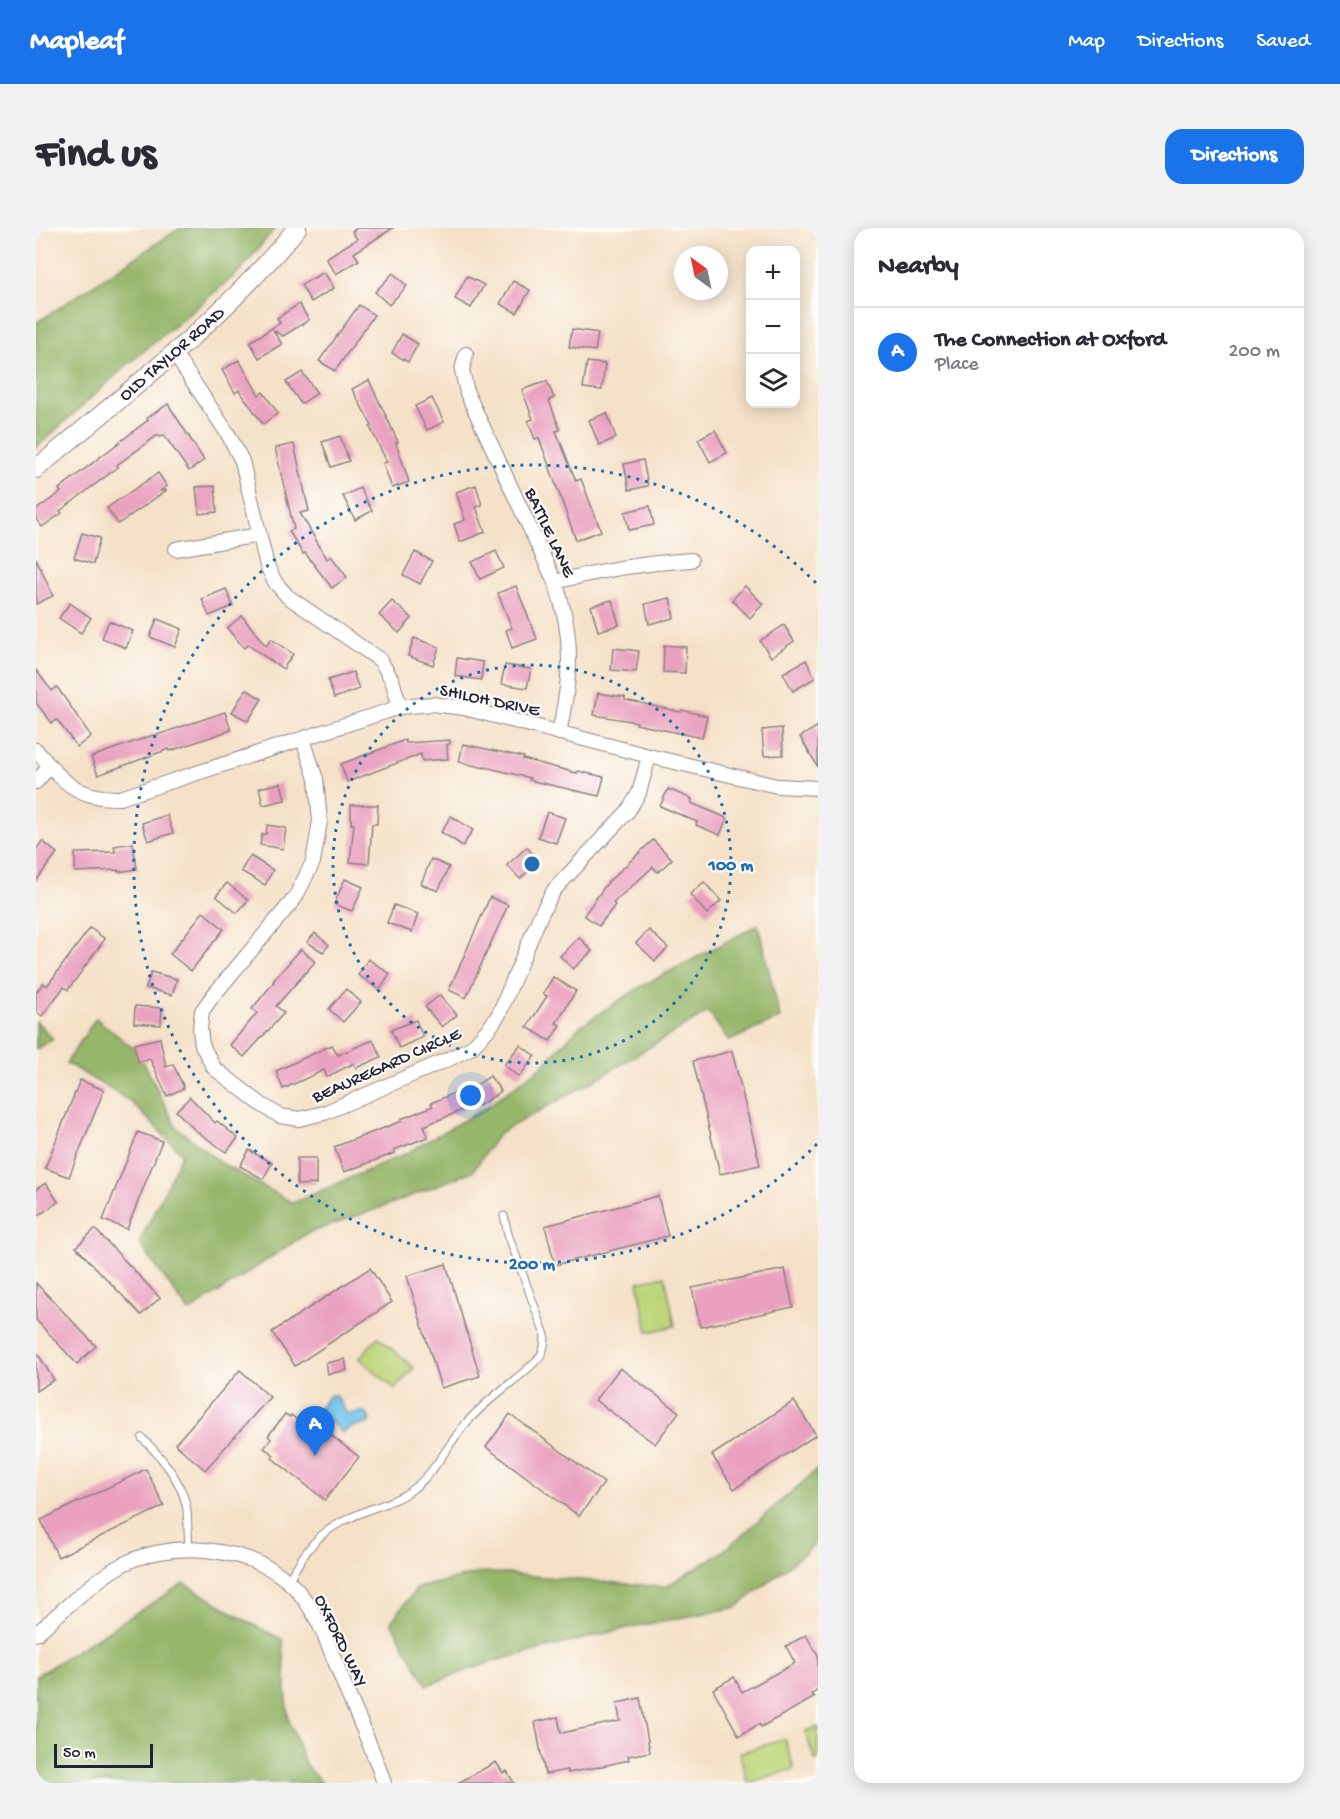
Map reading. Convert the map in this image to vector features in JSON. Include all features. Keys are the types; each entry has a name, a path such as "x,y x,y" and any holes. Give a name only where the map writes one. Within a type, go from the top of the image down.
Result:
{"street":[{"name":"OLD TAYLOR ROAD","path":"36,469 174,353 270,261 297,228"},
{"path":"174,353 240,455 258,534 267,566 275,582 287,596 380,660 392,680 400,707"},
{"name":"BATTLE LANE","path":"466,354 462,370 467,393 555,582 564,607 569,637 570,669 559,733"},
{"path":"176,549 258,534"},
{"path":"555,582 601,570 691,560"},
{"name":"SHILOH DRIVE","path":"36,750 74,789 90,796 120,798 400,707 432,704 464,708 649,756 777,786 818,788"},
{"name":"BEAUREGARD CIRCLE","path":"303,739 316,779 320,821 313,862 295,898 202,1011 200,1029 202,1045 214,1068 280,1116 299,1119 324,1113 451,1058 472,1047 482,1037 499,1014 541,914 554,890 628,811 639,793 649,756"},
{"path":"36,782 50,766"},
{"name":"OXFORD WAY","path":"36,1634 86,1589 115,1569 139,1558 167,1550 189,1548 219,1551 251,1558 288,1581 306,1601 372,1744 384,1783"}],"lane":[{"path":"288,1581 309,1548 326,1531 344,1520 410,1491 435,1467 467,1422 499,1391 536,1362 545,1350 545,1335 508,1234 504,1216"},
{"path":"142,1438 155,1451 174,1477 182,1493 187,1508 189,1548"}],"green space":[{"path":"180,228 275,228 239,272 127,365 36,448 36,323"},
{"path":"758,925 780,1018 729,1041 708,1012 595,1080 499,1133 473,1171 396,1202 306,1234 189,1312 139,1243 182,1154 130,1101 66,1063 96,1018 139,1053 176,1127 221,1163 293,1203 405,1154 485,1108 541,1067 580,1026 642,986"},
{"path":"36,1021 53,1039 36,1049"},
{"path":"665,1276 675,1326 648,1332 638,1282"},
{"path":"378,1337 414,1368 395,1389 359,1358"},
{"path":"818,1469 818,1542 737,1607 627,1628 491,1662 427,1685 391,1622 417,1588 484,1572 665,1587 720,1554"},
{"path":"184,1583 283,1640 288,1717 305,1764 322,1783 36,1783 36,1676"},
{"path":"818,1727 818,1759 815,1760 805,1731"},
{"path":"785,1739 794,1769 748,1783 739,1753"}],"water":[{"path":"334,1395 348,1414 363,1413 370,1420 365,1425 357,1425 343,1433 333,1424 320,1420 315,1415 316,1413 329,1396"}],"building":[{"path":"357,228 393,228 354,253 359,260 336,274 326,258 357,239 352,231"},
{"path":"324,272 334,288 311,302 301,285"},
{"path":"393,273 407,286 389,305 375,292"},
{"path":"467,276 484,285 471,308 455,299"},
{"path":"513,281 530,290 517,313 500,304"},
{"path":"299,304 309,320 283,336 273,330 282,344 259,358 250,342 280,323 277,318"},
{"path":"359,305 374,315 335,371 319,361"},
{"path":"572,329 598,333 595,351 569,347"},
{"path":"402,334 418,344 408,362 392,353"},
{"path":"239,360 259,395 263,392 278,413 263,424 239,390 235,393 222,370"},
{"path":"587,362 605,364 602,390 583,388"},
{"path":"302,372 317,393 301,404 286,382"},
{"path":"369,380 398,442 396,443 409,482 392,488 383,463 387,462 370,427 372,426 352,389"},
{"path":"547,381 554,398 549,400 560,430 556,431 576,481 581,479 601,531 576,540 539,438 535,439 528,421 533,419 522,390"},
{"path":"432,398 444,422 427,430 415,406"},
{"path":"168,404 204,460 189,471 164,435 159,437 158,435 117,465 118,467 42,527 36,519 36,510 61,492 59,489 148,420 147,418"},
{"path":"607,413 616,438 599,445 589,420"},
{"path":"715,430 727,453 710,462 698,439"},
{"path":"340,436 349,461 331,467 322,442"},
{"path":"294,444 309,511 300,513 327,559 331,556 347,577 332,588 305,553 303,554 289,531 294,529 275,448"},
{"path":"643,460 648,486 629,490 624,464"},
{"path":"158,473 167,486 160,491 167,490 118,524 107,508"},
{"path":"476,485 482,505 476,507 485,532 460,542 454,524 465,520 456,492"},
{"path":"215,486 217,512 199,514 196,487"},
{"path":"360,488 372,511 355,520 343,496"},
{"path":"650,506 654,525 629,530 625,512"},
{"path":"82,533 100,538 93,564 74,558"},
{"path":"496,551 504,568 480,579 472,562"},
{"path":"415,552 432,561 420,584 403,575"},
{"path":"36,558 53,596 36,604"},
{"path":"516,586 537,639 512,648 506,630 512,628 498,593"},
{"path":"745,586 763,604 750,618 732,600"},
{"path":"226,589 233,606 209,616 202,599"},
{"path":"670,598 674,618 649,624 645,604"},
{"path":"612,600 619,625 598,631 591,606"},
{"path":"392,601 412,618 399,633 379,615"},
{"path":"70,603 91,618 81,633 59,618"},
{"path":"242,616 266,646 271,639 293,654 283,669 248,645 244,648 227,628"},
{"path":"157,619 182,629 175,647 150,637"},
{"path":"109,621 133,631 126,648 102,638"},
{"path":"784,625 794,641 771,657 760,641"},
{"path":"414,638 439,647 433,665 408,656"},
{"path":"664,645 686,647 685,673 663,672"},
{"path":"613,648 639,651 636,672 611,670"},
{"path":"457,658 483,662 481,680 455,676"},
{"path":"806,660 815,678 793,691 783,673"},
{"path":"505,665 531,669 527,688 501,684"},
{"path":"36,670 52,691 57,687 91,736 77,747 57,720 52,723 36,703"},
{"path":"353,672 359,689 334,698 328,680"},
{"path":"246,689 262,699 248,721 232,712"},
{"path":"598,693 707,716 702,738 636,724 637,722 594,715"},
{"path":"225,712 231,730 170,751 169,749 98,775 91,757"},
{"path":"818,726 818,767 800,737"},
{"path":"782,728 783,755 764,756 762,730"},
{"path":"405,740 406,743 450,740 447,745 448,759 422,761 421,754 347,782 341,764"},
{"path":"463,744 524,757 523,759 577,773 578,771 604,777 599,796 459,762"},
{"path":"281,783 285,800 263,805 259,788"},
{"path":"668,789 692,799 691,803 727,818 720,835 660,806"},
{"path":"351,805 378,805 377,824 372,824 369,864 350,862 354,824 351,824"},
{"path":"547,812 565,818 556,843 538,837"},
{"path":"167,815 173,833 148,841 142,823"},
{"path":"451,816 473,830 463,846 441,832"},
{"path":"267,825 286,828 283,849 260,845 262,834 266,834"},
{"path":"653,840 672,859 658,872 653,867 613,903 615,905 599,926 584,915 608,882"},
{"path":"42,841 57,853 36,881 36,850"},
{"path":"133,843 137,869 118,872 118,870 75,872 75,853 115,852 114,846"},
{"path":"527,847 539,861 520,879 507,865"},
{"path":"250,856 273,870 265,885 241,871"},
{"path":"431,859 449,867 438,891 421,884"},
{"path":"345,879 363,887 352,911 334,904"},
{"path":"704,882 721,901 707,914 690,894"},
{"path":"227,883 248,900 237,913 216,896"},
{"path":"490,897 508,905 466,998 449,990"},
{"path":"394,905 418,914 412,932 387,923"},
{"path":"203,912 224,929 191,971 170,954"},
{"path":"90,928 105,939 68,990 64,987 42,1016 36,1011 36,993 43,983 47,986"},
{"path":"649,930 668,948 655,961 636,943"},
{"path":"315,933 329,945 323,952 307,942"},
{"path":"579,937 592,951 573,969 560,956"},
{"path":"301,949 315,962 276,1006 284,1013 244,1057 230,1045 257,1013 252,1009"},
{"path":"368,959 390,974 380,990 358,975"},
{"path":"151,972 177,979 172,995 146,988"},
{"path":"553,977 576,991 556,1023 560,1025 550,1041 527,1027 547,996 543,994"},
{"path":"346,989 361,1002 343,1022 329,1009"},
{"path":"440,995 457,1015 442,1027 425,1007"},
{"path":"135,1006 162,1008 161,1025 134,1023"},
{"path":"416,1020 423,1037 399,1048 391,1030"},
{"path":"160,1038 166,1067 173,1064 184,1088 167,1096 150,1059 138,1062 134,1044"},
{"path":"373,1040 381,1057 356,1068 354,1063 327,1077 324,1070 283,1089 276,1071 332,1045 338,1055"},
{"path":"520,1045 535,1056 519,1077 504,1065"},
{"path":"732,1051 760,1165 720,1174 693,1061"},
{"path":"490,1076 501,1091 479,1106 477,1104 424,1126 428,1137 394,1150 395,1153 344,1172 334,1147 402,1121 401,1119 433,1106 431,1103 456,1092 458,1098"},
{"path":"80,1080 104,1090 69,1177 45,1168"},
{"path":"190,1097 215,1123 217,1121 238,1138 226,1152 195,1130 176,1111"},
{"path":"138,1132 162,1141 127,1229 103,1220"},
{"path":"249,1150 272,1163 263,1179 240,1166"},
{"path":"297,1158 316,1158 316,1184 297,1185"},
{"path":"46,1183 58,1202 36,1217 36,1189"},
{"path":"658,1196 668,1236 555,1265 545,1226"},
{"path":"95,1229 160,1298 141,1315 76,1247"},
{"path":"446,1264 480,1376 441,1388 407,1276"},
{"path":"370,1268 392,1302 295,1366 272,1332"},
{"path":"785,1269 793,1307 700,1327 692,1288"},
{"path":"36,1283 96,1346 77,1364 36,1320"},
{"path":"36,1351 54,1380 36,1391"},
{"path":"345,1359 347,1370 328,1374 326,1363"},
{"path":"620,1368 679,1412 655,1444 595,1400"},
{"path":"240,1370 270,1397 205,1470 175,1444"},
{"path":"794,1401 816,1435 734,1489 712,1455"},
{"path":"285,1414 290,1417 291,1415 315,1434 320,1427 359,1457 325,1500 272,1458 274,1455 264,1448 271,1439 268,1436"},
{"path":"510,1414 604,1483 579,1516 486,1447"},
{"path":"146,1469 164,1506 58,1557 41,1520"},
{"path":"806,1635 818,1656 818,1690 812,1694 815,1697 761,1727 759,1724 739,1736 713,1689 734,1677 742,1692 795,1663 786,1646"},
{"path":"640,1698 650,1752 628,1756 629,1760 598,1767 568,1773 568,1770 545,1774 535,1722 558,1717 561,1733 620,1721 617,1703"},
{"path":"496,1762 503,1773 507,1771 514,1783 458,1783"}],"place":[{"name":"The Connection at Oxford","path":"315,1456"}]}
